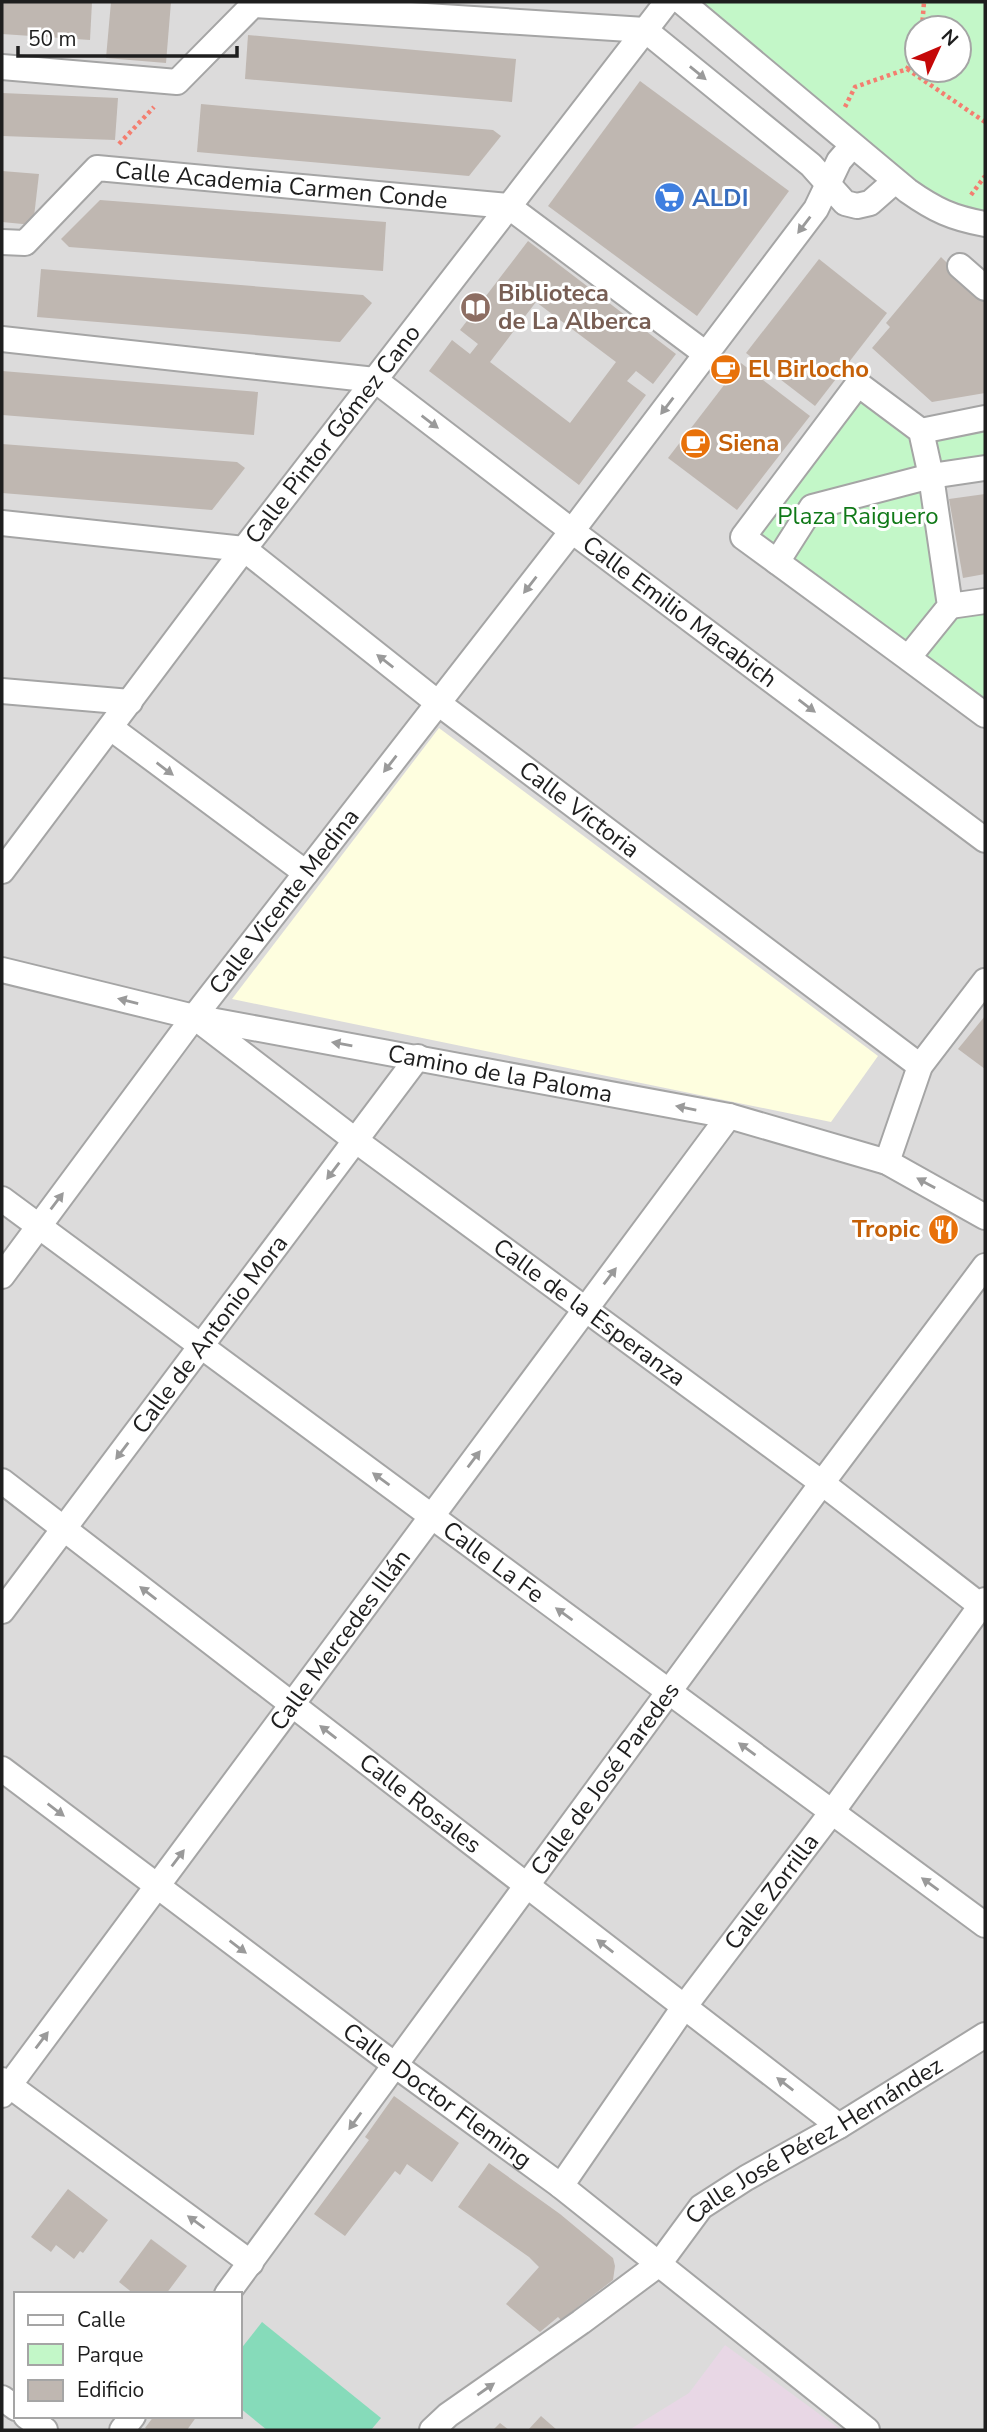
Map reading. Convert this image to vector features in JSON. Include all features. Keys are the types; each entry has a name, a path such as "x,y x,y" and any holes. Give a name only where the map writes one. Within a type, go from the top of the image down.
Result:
{"street":[{"name":"Calle Pintor Gómez Cano","path":"2,871 244,549 667,2"},
{"path":"682,2 895,181 932,208 954,218 985,224"},
{"path":"2,67 177,82 254,5 645,30 811,165 845,203 857,206 870,203 895,181"},
{"name":"Calle Vicente Medina","path":"2,1276 194,1017 572,531 816,209 839,161 852,146"},
{"name":"Calle Academia Carmen Conde","path":"2,242 25,243 97,168 508,206"},
{"path":"508,206 706,354"},
{"path":"960,266 985,288"},
{"path":"2,339 375,380"},
{"name":"Calle Emilio Macabich","path":"375,380 985,840"},
{"path":"950,606 921,431 858,384 743,537 985,715"},
{"path":"921,431 985,418"},
{"path":"777,562 812,507 930,477 985,468"},
{"path":"2,523 244,549"},
{"name":"Calle Victoria","path":"244,549 438,703 920,1066"},
{"path":"908,658 950,606 985,601"},
{"path":"2,691 130,702"},
{"path":"111,728 306,873"},
{"name":"Camino de la Paloma","path":"2,970 194,1017 729,1116 887,1162 985,1217"},
{"path":"887,1162 920,1066 985,981"},
{"name":"Calle de la Esperanza","path":"194,1017 355,1140 984,1605"},
{"name":"Calle de Antonio Mora","path":"2,1611 418,1057"},
{"name":"Calle Mercedes Illán","path":"4,2087 157,1886 729,1116"},
{"name":"Calle La Fe","path":"2,1199 985,1925"},
{"name":"Calle de José Paredes","path":"229,2292 822,1483 985,1266"},
{"name":"Calle Rosales","path":"2,1481 839,2126"},
{"name":"Calle Zorrilla","path":"561,2186 684,2007 984,1605"},
{"name":"Calle Doctor Fleming","path":"2,1769 395,2066 561,2186 867,2430"},
{"name":"Calle José Pérez Hernández","path":"432,2430 448,2415 659,2264 701,2207 746,2178 839,2126 985,2035"},
{"path":"4,2087 251,2263"},
{"path":"29,2418 45,2430"}],"path":[{"path":"833,130 855,87 903,70"},
{"path":"97,168 177,82"},
{"path":"929,84 985,122"}],"shaded area":[{"path":"2,2 985,2 985,2430 2,2430"},
{"path":"439,728 878,1056 831,1122 232,999"},
{"path":"725,2345 841,2430 629,2430 689,2393"}],"green space":[{"path":"682,2 985,2 985,224 954,218"},
{"name":"Plaza Raiguero","path":"859,372 926,426 985,415 985,480 940,487 961,602 985,599 985,718 738,536"},
{"path":"262,2322 381,2418 371,2430 267,2430 242,2410 242,2347"}],"building":[{"path":"2,2 92,2 90,40 2,34"},
{"path":"111,2 171,2 166,63 106,58"},
{"path":"248,35 516,59 512,102 245,79"},
{"name":"ALDI","path":"640,81 789,191 697,316 548,206"},
{"path":"2,93 118,98 115,140 2,136"},
{"path":"201,104 493,130 501,136 469,176 197,152"},
{"path":"2,171 39,174 33,225 2,222"},
{"path":"100,200 386,222 383,271 69,247 61,239"},
{"path":"528,241 676,354 653,384 636,371 627,381 646,395 579,485 429,371 452,340 470,354 478,344 460,330","holes":["536,302 616,362 570,423 490,362"]},
{"path":"941,257 985,300 985,393 932,402 872,348 890,327 886,323"},
{"path":"819,259 887,313 815,406 746,353"},
{"path":"41,269 363,295 372,303 340,342 37,317"},
{"path":"741,363 810,416 737,510 668,458"},
{"path":"2,371 258,392 254,435 2,415"},
{"path":"2,444 237,462 245,468 212,510 2,493"},
{"path":"985,494 985,574 963,578 949,499"},
{"path":"985,1016 985,1069 958,1049"},
{"path":"394,2096 459,2143 432,2182 407,2164 400,2175 395,2171 345,2236 314,2214 369,2140 365,2137"},
{"path":"489,2163 560,2214 613,2258 613,2280 561,2320 558,2317 540,2332 506,2304 539,2267 458,2207"},
{"path":"68,2189 108,2220 83,2253 80,2251 74,2259 56,2245 51,2252 31,2237"},
{"path":"151,2239 187,2266 168,2292 132,2292 119,2282"},
{"path":"541,2416 557,2430 528,2430"},
{"path":"152,2418 196,2418 187,2430 145,2428"},
{"path":"500,2423 509,2430 493,2430"}],"place":[{"name":"ALDI","path":"669,198"},
{"name":"Biblioteca de La Alberca","path":"475,307"},
{"name":"El Birlocho","path":"725,369"},
{"name":"Siena","path":"695,443"},
{"name":"Tropic","path":"943,1229"}]}
